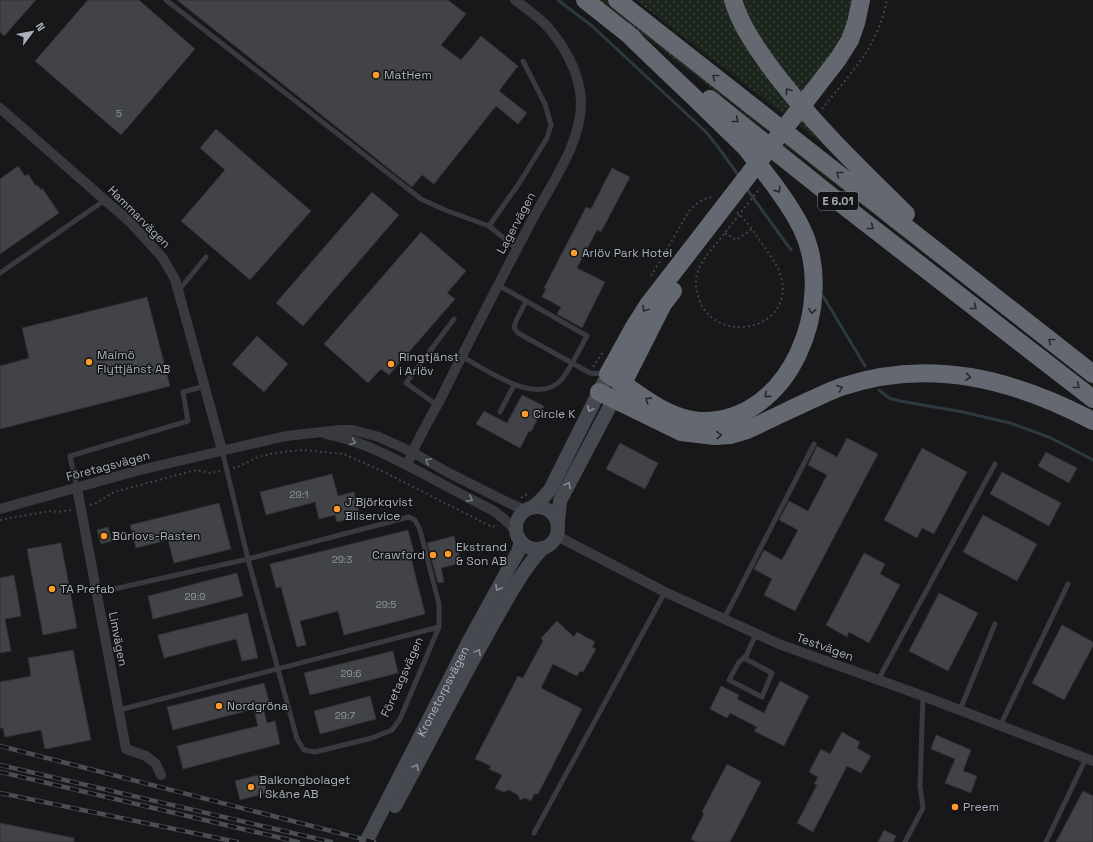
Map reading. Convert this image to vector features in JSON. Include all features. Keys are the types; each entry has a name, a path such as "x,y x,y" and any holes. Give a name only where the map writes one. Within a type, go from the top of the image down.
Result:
{"highway":[{"name":"E 6.01","path":"585,0 830,195 1093,399"},
{"name":"E 6.01","path":"617,0 1093,374"},
{"path":"732,0 740,20 754,44 793,98 840,149 973,279"},
{"path":"812,106 850,40 856,23 861,0"},
{"path":"625,31 745,148 774,184 795,216 807,241 814,273 812,315 806,335 792,365 783,378 764,398 745,411 716,420 699,421 680,417 659,407 609,373 663,304 725,215 812,106 857,44 867,22 874,0"},
{"path":"606,396 681,432 715,436 730,435 747,430 841,387 875,378 907,374 940,373 972,377 1008,386 1047,400 1093,421"}],"main road":[{"path":"606,396 550,490 539,502 523,508 519,516 516,525 519,537 531,548 543,548 549,546 557,536 560,501 606,396 609,373"},
{"path":"523,508 539,507 547,509 554,515 558,522"},
{"name":"Kronetorpsvägen","path":"366,842 470,639 518,552 519,537"},
{"name":"Kronetorpsvägen","path":"376,842 483,642 523,573 533,558 543,548"}],"street":[{"name":"Lagervägen","path":"407,465 412,452 461,356 573,143 580,118 581,99 574,68 562,47 545,24 515,0"},
{"name":"Hammarvägen","path":"0,108 130,222 162,257 175,279 222,450"},
{"name":"Företagsvägen","path":"0,509 136,471 222,450 286,436 340,430 353,430 378,437 412,452 447,472 523,508"},
{"name":"Företagsvägen","path":"316,432 346,439 375,450 407,465 492,510 504,518 519,537"},
{"name":"Limvägen","path":"77,488 126,749 146,756 156,764 161,775"},
{"name":"Testvägen","path":"557,536 665,592 779,644 923,696 1090,760"}],"lane":[{"path":"166,0 421,198 445,210 489,226 517,249"},
{"path":"489,226 520,182 543,145 551,125 545,104 523,61"},
{"path":"0,273 105,200"},
{"path":"178,291 206,257"},
{"path":"461,356 514,385 532,389 549,388 561,380 587,336 498,285"},
{"path":"526,301 514,328 518,333 590,373 609,373"},
{"path":"437,405 406,383 454,319"},
{"path":"500,412 514,385"},
{"path":"77,488 70,456 188,421 183,392 204,386"},
{"path":"724,619 814,444"},
{"name":"Företagsvägen","path":"96,593 248,558 409,517 415,520 420,530 439,604 439,627 400,719 392,730 372,738 315,752 304,750 297,739 248,558 222,450"},
{"path":"878,680 995,464"},
{"path":"1000,726 1068,584"},
{"path":"534,833 665,592"},
{"path":"960,710 995,624"},
{"name":"Företagsvägen","path":"119,710 439,627"},
{"path":"744,658 772,673 762,697 729,680 739,662 746,656 756,634"},
{"path":"905,842 923,808 920,786 923,696"},
{"path":"1046,842 1090,760"}],"path":[{"path":"812,106 862,57 875,37 884,14 887,0"},
{"path":"650,278 689,211 697,202 706,198 725,215 736,240 752,229"},
{"path":"725,215 744,219 775,262 783,285 783,294 780,305 770,317 755,325 745,327 728,326 719,323 704,310 699,301 696,288 697,274 725,215"},
{"path":"590,373 609,373 606,348"},
{"path":"0,520 50,511 68,511 96,503 114,492 196,470 210,473 227,470 274,453 302,450 344,454 380,470 492,527 497,526 504,518"},
{"path":"523,508 516,500 533,492"}],"shaded area":[{"path":"598,0 608,0 1093,376 1093,385"},
{"path":"636,0 727,0 755,57 820,142"},
{"path":"739,0 856,0 839,46 800,99 773,62"}],"building":[{"path":"0,0 36,0 4,36 0,32"},
{"path":"88,0 139,0 195,49 121,135 35,61"},
{"name":"MatHem","path":"177,0 448,0 466,14 441,45 461,60 481,36 518,66 499,91 527,113 518,124 496,106 434,184 422,175 412,187"},
{"path":"216,129 311,211 250,280 181,221 225,170 200,148"},
{"path":"18,166 25,176 28,174 36,186 37,185 41,190 42,188 59,213 0,254 0,179"},
{"name":"Arlöv Park Hotel","path":"612,168 630,177 601,232 597,230 577,268 605,282 582,328 557,314 561,307 542,297 546,289 544,288 586,207 591,209"},
{"path":"372,192 399,215 303,326 276,303"},
{"path":"421,232 466,271 447,293 455,299 389,375 381,369 368,383 324,344"},
{"name":"Malmö Flyttjänst AB","path":"147,297 170,386 0,429 0,366 29,358 22,328"},
{"path":"257,336 288,364 264,392 232,364"},
{"path":"522,395 544,406 531,432 529,431 520,448 476,424 484,411 507,423"},
{"path":"847,438 878,454 795,611 764,595 772,579 754,569 764,550 782,560 798,530 779,520 789,501 808,511 827,475 808,465 817,446 837,457"},
{"path":"620,443 658,463 645,489 606,469"},
{"path":"922,448 967,472 934,534 922,528 917,538 884,520"},
{"path":"1046,452 1077,468 1069,483 1038,466"},
{"path":"1002,472 1061,503 1049,526 990,494"},
{"path":"332,474 338,496 354,492 360,516 337,522 335,515 319,519 315,502 266,515 260,492"},
{"path":"219,503 231,549 174,563 168,540 136,548 130,525"},
{"path":"983,515 1037,544 1017,581 963,552"},
{"name":"Bürlovs-Rasten","path":"108,527 112,541 101,544 97,530"},
{"path":"408,530 414,553 410,554 425,614 344,635 338,611 300,621 306,645 297,647 281,587 276,588 270,564"},
{"name":"Ekstrand & Son AB","path":"454,536 461,563 441,568 444,582 438,583 427,543"},
{"name":"TA Prefab","path":"61,543 77,628 43,635 27,549"},
{"path":"864,553 885,564 880,574 900,585 869,643 849,632 847,637 826,625"},
{"path":"237,573 243,596 153,619 148,596"},
{"path":"14,575 21,616 5,619 11,651 0,653 0,578"},
{"path":"939,593 978,613 948,671 909,651"},
{"path":"247,613 258,658 242,661 236,639 164,658 158,635"},
{"path":"557,621 574,637 577,632 595,642 592,647 596,649 583,672 580,671 577,676 553,664 541,688 582,709 538,794 534,794 531,801 525,798 520,800 518,795 509,790 503,792 495,788 502,775 489,769 491,766 475,759 518,676 523,678 543,641 541,638"},
{"path":"1062,625 1093,642 1093,646 1064,700 1032,683"},
{"path":"73,650 91,740 45,749 41,730 5,737 3,728 0,728 0,682 31,676 28,658"},
{"path":"393,651 398,673 310,695 304,673"},
{"path":"780,681 809,696 784,746 754,731 757,727 730,713 727,718 710,709 721,686 739,695 737,699 764,713"},
{"path":"264,683 270,705 263,707 267,723 275,721 280,744 183,769 177,746 258,726 254,709 173,730 167,707"},
{"path":"370,696 376,719 320,734 314,711"},
{"path":"842,732 860,742 857,748 871,756 861,773 847,766 813,832 797,823 817,785 814,784 818,777 809,772 821,749 830,754"},
{"path":"936,735 971,750 963,771 977,776 971,793 945,783 955,759 931,749"},
{"path":"727,764 761,782 730,842 697,842 691,839 704,814 702,812"},
{"name":"Balkongbolaget i Skåne AB","path":"262,774 267,793 240,800 235,781"},
{"path":"1083,791 1093,796 1093,842 1056,842"},
{"path":"0,823 74,838 74,842 0,842"},
{"path":"884,830 896,836 893,842 878,842"}],"waterway":[{"path":"558,0 592,26 706,132 739,176"},
{"path":"746,188 791,250"},
{"path":"823,296 865,366"},
{"path":"879,390 889,398 900,401 963,412 1010,423 1051,438 1093,460"}],"railway":[{"path":"0,746 374,842"},
{"path":"0,765 331,842"},
{"path":"0,772 298,842"},
{"path":"0,793 237,842"}],"place":[{"name":"MatHem","path":"376,75"},
{"name":"Arlöv Park Hotel","path":"574,253"},
{"name":"Malmö Flyttjänst AB","path":"89,362"},
{"name":"Ringtjänst i Arlöv","path":"391,364"},
{"name":"Circle K","path":"525,414"},
{"name":"J Björkqvist Bilservice","path":"337,509"},
{"name":"Bürlovs-Rasten","path":"104,536"},
{"name":"Ekstrand & Son AB","path":"448,554"},
{"name":"Crawford","path":"433,555"},
{"name":"TA Prefab","path":"52,589"},
{"name":"Nordgröna","path":"219,706"},
{"name":"Balkongbolaget i Skåne AB","path":"251,787"},
{"name":"Preem","path":"955,807"}]}
